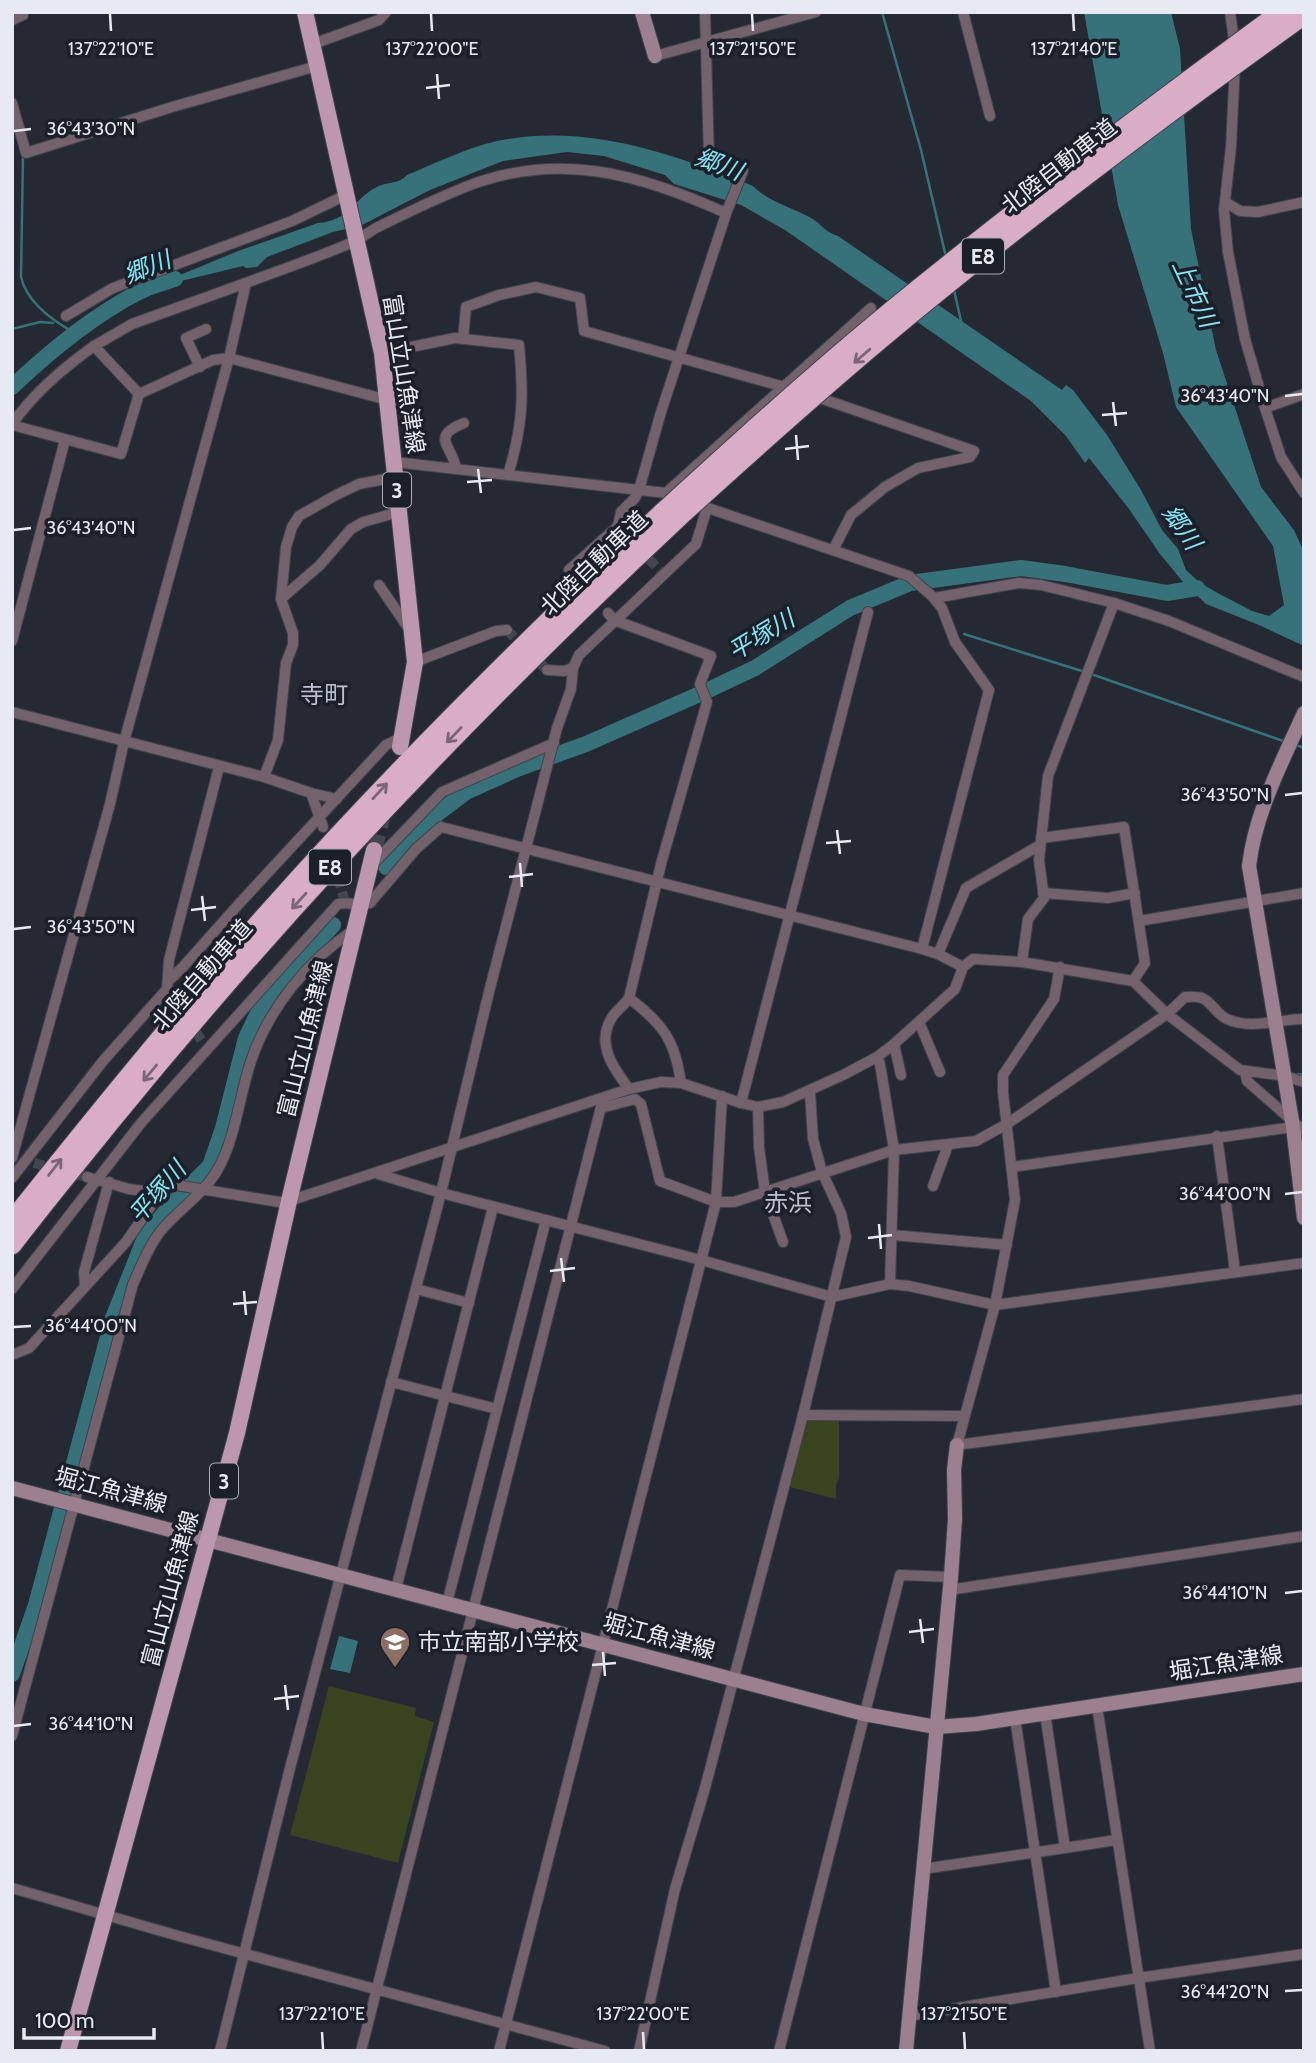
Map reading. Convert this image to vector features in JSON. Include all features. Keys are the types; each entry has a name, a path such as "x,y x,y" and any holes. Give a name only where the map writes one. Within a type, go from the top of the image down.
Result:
{"highway":[{"name":"北陸自動車道","path":"12,1221 138,1064 273,907 409,760 513,655 669,507 802,387 1086,156 1282,12"},
{"name":"北陸自動車道","path":"12,1245 166,1055 349,845 669,507 1091,170 1304,15"}],"main road":[{"name":"富山立山魚津線","path":"305,12 382,353 415,662 401,742"},
{"path":"642,12 655,57"},
{"path":"1304,713 1258,817 1252,838 1249,866 1296,1127 1304,1218"},
{"name":"富山立山魚津線","path":"68,2051 103,1914 237,1433 289,1201 374,850"},
{"path":"906,2051 950,1583 957,1445"},
{"name":"堀江魚津線","path":"12,1488 864,1714 936,1727 1015,1718 1304,1674"}],"street":[{"path":"12,20 23,15 22,12"},
{"path":"313,44 379,20 386,12"},
{"path":"575,576 569,570 618,526 621,512 635,498 639,489 726,212 743,170 709,159 705,12"},
{"path":"655,57 816,12"},
{"path":"963,12 990,116"},
{"path":"1230,12 1236,51 1225,202 1227,252 1245,339 1265,408 1281,457 1304,493"},
{"path":"12,103 26,153 172,107 317,66"},
{"path":"388,400 229,358 214,360 139,394 121,454 12,425 23,409 48,384 94,346 132,324 246,283 467,187 514,172 582,168 610,172 687,196 726,212"},
{"path":"65,316 113,288 292,221 346,195"},
{"path":"1225,202 1240,211 1258,212 1304,202"},
{"path":"21,1161 26,1106 110,804 124,742 229,358 246,283"},
{"path":"463,339 466,307 499,295 536,287 580,298 584,331 830,400 860,413 974,451 970,457 918,468 885,487 851,515 833,550"},
{"path":"669,507 783,387 871,308"},
{"path":"200,367 187,338 206,329"},
{"path":"382,353 455,338 519,345 523,387 520,435 508,475"},
{"path":"94,346 139,394"},
{"path":"1265,408 1304,394"},
{"path":"456,469 455,461 445,444 446,436 449,429 464,423"},
{"path":"12,641 65,440"},
{"path":"264,777 278,740 286,663 293,645 293,633 281,599 286,547 299,516 359,484 396,470 456,469 639,489 669,507 707,508 909,576 942,608 955,642 989,690 922,949"},
{"path":"220,2051 547,768 571,689 573,668 579,655 611,617 696,544 707,508"},
{"path":"281,599 320,565 351,529 363,522 399,512"},
{"path":"932,596 1018,583 1041,585 1114,603 1169,621 1304,677"},
{"path":"379,585 412,635"},
{"path":"1022,962 1028,919 1044,898 1039,860 1048,776 1114,603"},
{"path":"741,1104 868,612"},
{"path":"611,617 711,656 700,684 707,702 657,883 629,998 611,1019 605,1044 612,1066 629,1089"},
{"path":"415,662 496,631 507,630"},
{"path":"547,670 564,671 573,668"},
{"path":"12,712 264,777 337,799"},
{"path":"12,1178 21,1161 182,968 321,823 337,799 386,745 401,742"},
{"path":"370,868 401,832 442,792 554,743"},
{"path":"168,988 169,960 219,767"},
{"path":"311,793 321,823"},
{"path":"12,1289 204,1045 338,904 345,902 362,906 370,903 416,849 441,827 922,949 963,967"},
{"path":"938,954 966,888 1041,841 1124,827 1145,963 1133,981"},
{"path":"1044,893 1108,898 1135,893"},
{"path":"1139,921 1304,893"},
{"path":"12,1736 134,1284 158,1234 204,1188 218,1169 251,1061 265,1025 278,1005 310,968 339,939 355,928"},
{"path":"360,2051 602,1103 629,1089 660,1082 681,1083 741,1104 758,1107 783,1102 810,1092 877,1057 894,1044 955,989 963,967 973,959 1060,967 1133,981 1167,1014 1240,1070 1285,1076 1304,1082"},
{"path":"1060,967 1054,999 1003,1075 1015,1200 995,1305 957,1445 1304,1399"},
{"path":"12,1355 29,1348 126,1242 160,1193 176,1185 279,1202 289,1201 602,1103 635,1099 641,1104 660,1181 716,1202 734,1202 894,1150 976,1141 1007,1124 1167,1014 1185,997 1203,998 1225,1019 1260,1024 1304,1020"},
{"path":"629,998 651,1015 664,1030 677,1060 681,1083"},
{"path":"919,1022 940,1072"},
{"path":"894,1044 901,1075"},
{"path":"877,1057 894,1150 890,1284"},
{"path":"1245,1071 1247,1081 1296,1127"},
{"path":"639,2051 676,1889 803,1415 846,1237 841,1213 822,1172 813,1139 810,1092"},
{"path":"499,2051 716,1202 722,1096"},
{"path":"758,1107 759,1147 765,1192 783,1242"},
{"path":"1012,1167 1217,1136 1296,1127"},
{"path":"1217,1136 1235,1272"},
{"path":"933,1186 948,1145"},
{"path":"377,1173 440,1193 701,1260 832,1297 890,1284 995,1305 1033,1302 1304,1263"},
{"path":"98,1179 128,1189 160,1193"},
{"path":"85,1286 84,1272 98,1179"},
{"path":"396,1589 493,1207"},
{"path":"447,1603 545,1220"},
{"path":"892,1235 1007,1245"},
{"path":"416,1289 468,1303"},
{"path":"391,1382 497,1409"},
{"path":"803,1415 964,1416"},
{"path":"779,2051 900,1575 950,1583 1304,1536"},
{"path":"1097,1706 1150,2051"},
{"path":"1045,1713 1065,1848"},
{"path":"1015,1718 1056,1992"},
{"path":"923,1869 1116,1840"},
{"path":"12,1888 244,1954 605,2051"},
{"path":"909,2016 1138,1978 1304,1955"}],"green space":[{"path":"805,1418 839,1421 839,1478 836,1499 790,1487"},
{"path":"329,1686 416,1708 415,1716 434,1722 398,1863 290,1835"}],"water":[{"name":"上市川","path":"1084,12 1171,12 1180,49 1191,229 1216,350 1261,487 1294,530 1304,552 1304,646 1206,604 1160,554 1089,458 1085,463 1066,436 1031,401 785,230 741,205 674,184 665,175 604,156 567,152 503,161 430,190 362,225 333,232 267,257 257,267 243,266 144,290 238,251 337,218 377,187 485,144 530,136 563,136 628,144 753,186 773,200 811,218 1062,390 1066,385 1073,390 1107,435 1162,530 1178,549 1186,570 1214,591 1252,611 1269,616 1284,605 1273,546 1176,407 1163,353 1118,205"},
{"path":"339,1636 358,1641 350,1673 330,1669"}],"waterway":[{"path":"882,12 921,150 946,257"},
{"path":"23,156 21,277 35,303 50,317 75,333"},
{"name":"郷川","path":"12,387 56,347 88,323 143,290 175,279"},
{"path":"954,290 961,321"},
{"path":"12,329 40,322 53,323"},
{"name":"平塚川","path":"386,867 438,813 466,792 517,769 586,744 702,693 755,668 850,608 910,583 1021,568 1167,593 1197,588"},
{"path":"964,634 1085,672"},
{"path":"1091,674 1286,742"},
{"path":"1296,745 1304,748"},
{"name":"平塚川","path":"12,1674 36,1605 113,1318 146,1235 210,1166 223,1128 246,1038 259,1011 274,989 333,925"},
{"path":"1298,1074 1304,1075"}],"tunnel":[{"path":"618,526 664,575"},
{"path":"507,630 547,670"},
{"path":"374,850 384,810"},
{"path":"334,863 345,902"},
{"path":"170,995 202,1041"},
{"path":"34,1163 87,1177"}],"place":[{"name":"市立南部小学校","path":"395,1669"}],"district":[{"name":"寺町","path":"324,694"},
{"name":"赤浜","path":"788,1202"}]}
